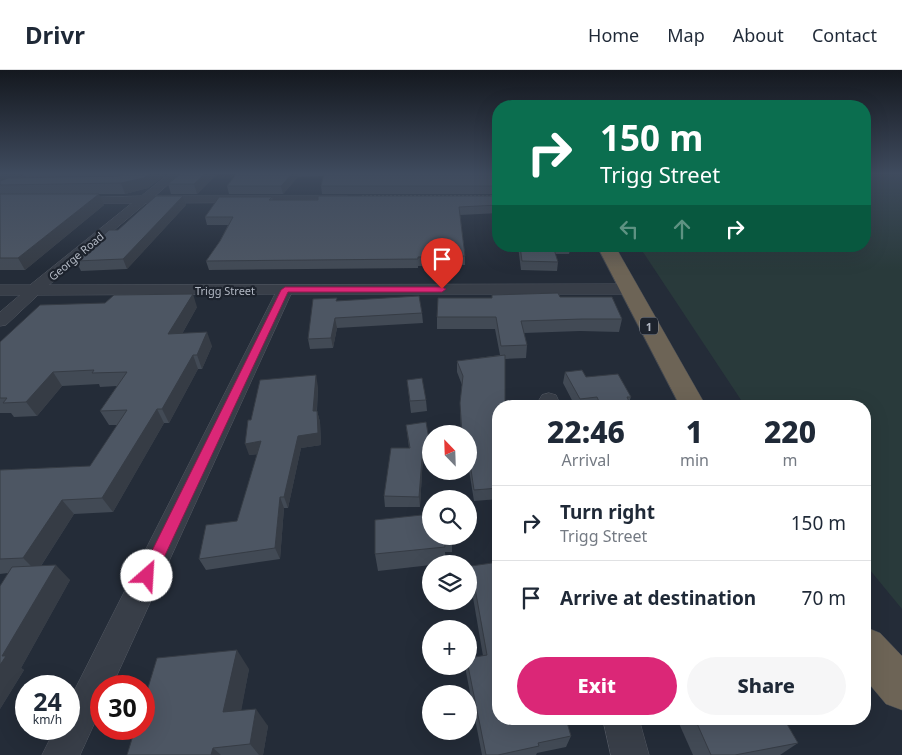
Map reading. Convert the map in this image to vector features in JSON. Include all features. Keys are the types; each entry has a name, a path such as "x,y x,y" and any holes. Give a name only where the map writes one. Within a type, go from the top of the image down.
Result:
{"highway":[{"name":"1","path":"609,252 690,400"},
{"path":"871,654 902,688"}],"street":[{"name":"George Road","path":"0,321 34,290 137,205"},
{"name":"Trigg Street","path":"0,290 629,289"},
{"path":"61,755 285,290"},
{"path":"623,725 630,755"}],"shaded area":[{"path":"871,205 902,205 902,609 871,571 871,400 741,400 643,252 871,252"}],"building":[{"path":"0,205 85,205 18,258 0,258"},
{"path":"146,205 174,205 123,259 76,261 109,230 118,230"},
{"path":"213,205 492,205 459,207 465,256 418,257 418,259 206,261 233,217 205,217"},
{"path":"521,252 555,252 558,262 522,261"},
{"path":"558,293 560,297 612,297 622,319 521,321 527,345 501,346 496,317 437,317 438,298 492,298 492,295"},
{"path":"193,294 168,334 207,332 197,355 193,355 162,409 157,409 102,498 62,500 23,558 0,559 0,470 90,466 127,410 100,411 127,372 92,373 94,370 53,372 26,402 3,403 7,398 0,398 0,342 40,305 105,303 114,295"},
{"path":"419,296 422,313 335,318 331,338 308,339 313,299 337,298 336,301"},
{"path":"505,355 505,400 492,400 492,489 474,490 473,480 478,480 478,425 461,425 460,403 463,376 457,361"},
{"path":"582,370 586,377 618,374 631,397 627,397 628,400 598,400 597,397 580,399 565,372"},
{"path":"316,375 313,411 317,411 318,433 298,436 284,497 280,497 275,548 199,559 206,525 237,521 261,441 245,444 248,420 251,420 260,380"},
{"path":"422,378 426,400 410,401 407,380"},
{"path":"426,422 427,425 422,425 419,497 384,496 391,448 410,448 406,425"},
{"path":"422,515 422,545 445,545 445,547 375,554 375,520"},
{"path":"492,563 492,725 568,725 571,736 538,743 539,746 498,755 486,755 477,710 477,685 472,685 470,675 477,675 477,657 487,655 477,599 477,565"},
{"path":"56,565 2,656 6,656 0,665 0,586 12,567"},
{"path":"237,650 223,712 256,709 250,744 213,748 211,755 127,755 132,740 155,740 155,675 152,675 157,658"},
{"path":"698,725 788,725 798,743 735,755 711,755"}],"route":[{"path":"147,576 285,290 442,289"}]}
